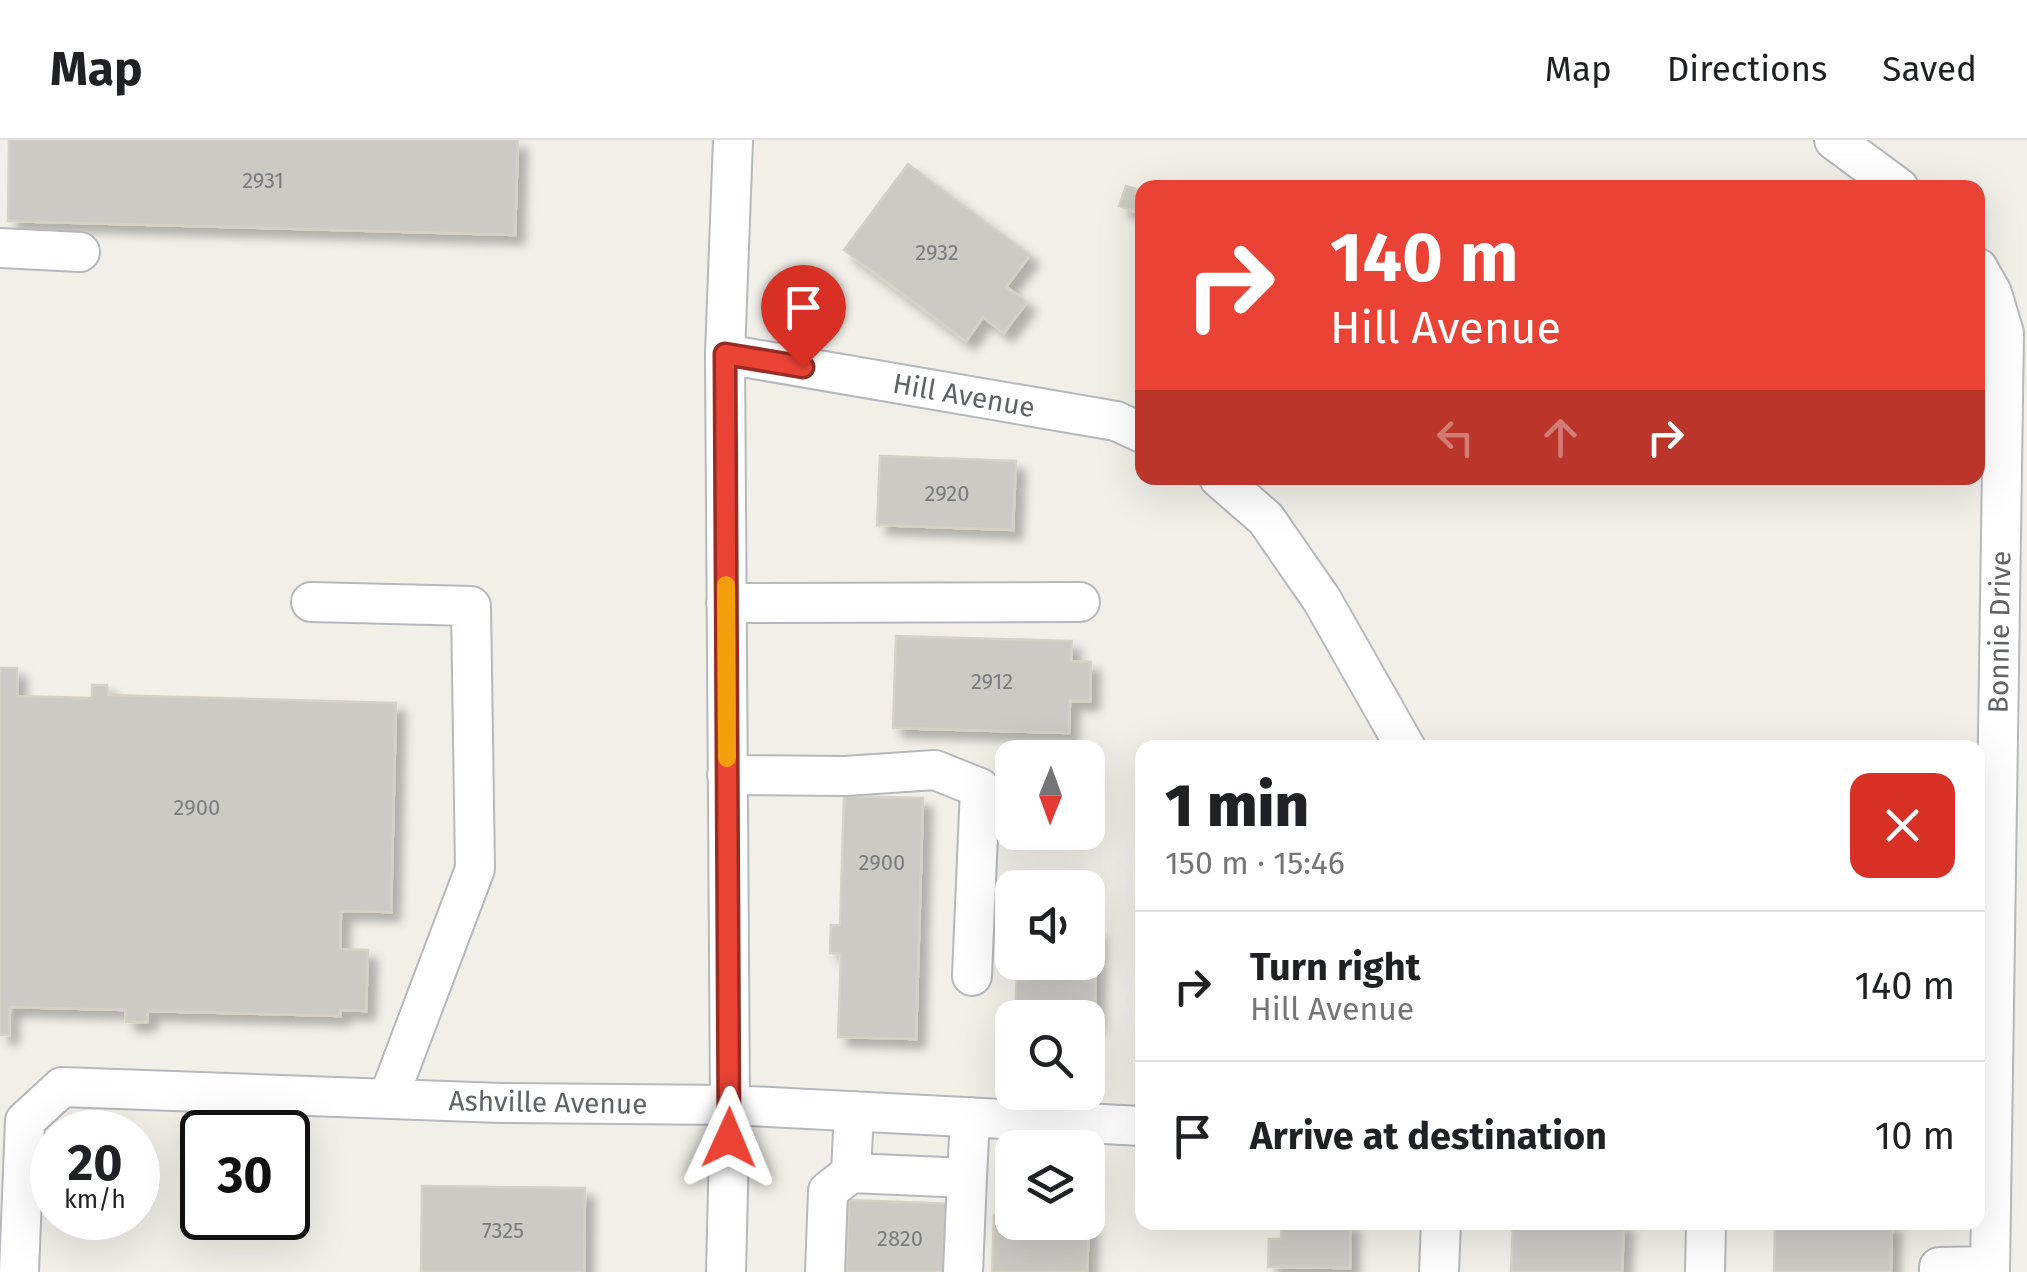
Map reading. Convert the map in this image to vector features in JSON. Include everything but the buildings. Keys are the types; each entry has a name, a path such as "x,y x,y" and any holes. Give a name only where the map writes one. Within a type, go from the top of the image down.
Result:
{"street":[{"path":"726,1272 730,1104 725,354 733,140"},
{"path":"1834,140 1888,180"},
{"path":"0,248 80,252"},
{"name":"Bonnie Drive","path":"1985,281 2004,332 1985,1118"},
{"name":"Hill Avenue","path":"725,354 1116,422 1135,430"},
{"path":"1227,485 1266,519 1311,584 1401,740"},
{"path":"311,602 472,606 475,869 388,1099"},
{"path":"726,603 1080,602"},
{"path":"728,774 844,776 935,770 980,788 972,976"},
{"name":"Ashville Avenue","path":"19,1272 26,1121 62,1087 500,1103 730,1104 1135,1126"},
{"path":"851,1173 854,1111"},
{"path":"962,1272 970,1117"},
{"path":"825,1272 828,1191 851,1173 967,1178"},
{"name":"Bonnie Drive","path":"1985,1177 1990,1269"},
{"path":"1440,1272 1441,1230"},
{"path":"1705,1272 1706,1230"},
{"path":"1939,1272 1939,1267 1990,1269"}],"slow traffic":[{"path":"726,585 727,758"}],"route":[{"path":"729,1138 725,354 803,367"}]}
